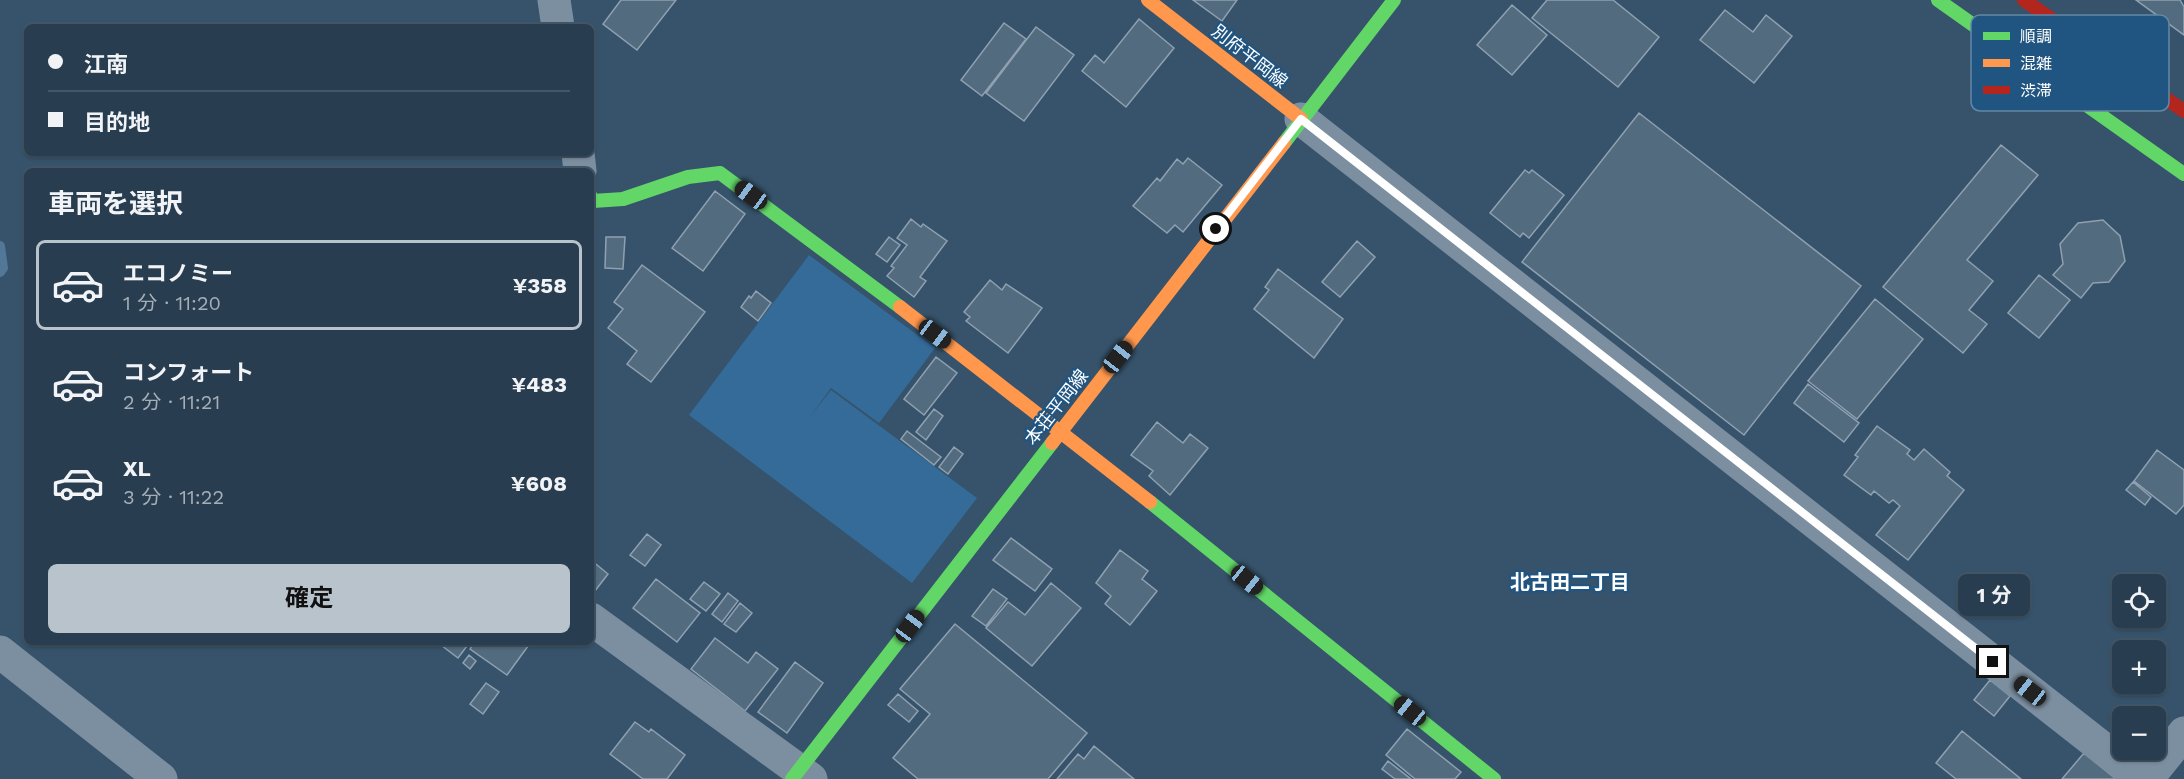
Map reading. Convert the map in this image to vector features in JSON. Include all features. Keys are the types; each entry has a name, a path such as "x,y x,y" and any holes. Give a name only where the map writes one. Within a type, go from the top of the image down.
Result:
{"main road":[{"name":"別府平岡線","path":"1148,0 1301,119"},
{"name":"本荘平岡線","path":"801,776 1061,430 1394,0"},
{"path":"1938,0 1971,23"},
{"path":"2024,0 2046,15"},
{"path":"2169,101 2184,111"},
{"path":"2095,111 2184,174"},
{"path":"594,201 623,199 688,177 720,173 792,224 1061,430 1494,779"}],"street":[{"path":"554,0 558,24"},
{"path":"1301,119 2142,779"},
{"path":"594,621 801,776"},
{"path":"0,652 161,779"},
{"path":"2147,779 2184,733"}],"shaded area":[{"path":"809,255 935,348 879,423 831,388 809,418 831,390 977,498 912,583 689,415"}],"building":[{"path":"621,0 676,0 637,50 603,24"},
{"path":"1193,0 1237,0 1222,21"},
{"path":"1547,0 1613,0 1659,37 1618,87 1532,18"},
{"path":"2136,0 2180,0 2184,7 2184,35 2169,24 2169,15 2157,15"},
{"path":"1512,5 1547,35 1512,75 1477,45"},
{"path":"1725,10 1753,32 1766,15 1792,36 1754,83 1700,40"},
{"path":"1139,19 1174,48 1126,107 1082,71 1095,55 1104,63"},
{"path":"1004,23 1026,39 982,96 961,80"},
{"path":"1036,27 1074,55 1024,121 986,93"},
{"path":"1639,113 1861,286 1744,435 1522,262"},
{"path":"2001,145 2038,175 1967,260 1993,281 1969,310 1987,324 1963,353 1883,287"},
{"path":"1188,158 1222,185 1183,232 1175,225 1167,233 1133,206 1157,178 1160,181 1177,159 1183,164"},
{"path":"1525,170 1529,173 1532,170 1564,195 1529,238 1523,233 1520,237 1490,213"},
{"path":"715,191 745,214 703,271 672,248"},
{"path":"911,219 921,227 923,224 947,241 920,277 926,281 914,297 887,276 894,268 891,266 907,245 897,238"},
{"path":"2103,220 2120,236 2125,261 2109,282 2093,283 2081,298 2053,275 2063,264 2060,244 2078,223"},
{"path":"606,237 625,237 623,269 605,268"},
{"path":"889,237 900,245 887,262 876,254"},
{"path":"1357,241 1375,257 1340,297 1322,282"},
{"path":"642,265 705,312 651,382 627,364 637,351 608,328 623,309 614,302"},
{"path":"1278,269 1343,319 1314,358 1254,309 1269,290 1265,287"},
{"path":"2039,275 2070,300 2039,338 2008,313"},
{"path":"990,280 1002,290 1006,284 1042,308 1008,353 966,321 970,317 964,312"},
{"path":"756,291 771,303 758,321 741,307"},
{"path":"1875,299 1923,339 1857,419 1808,381"},
{"path":"936,357 957,373 924,415 904,399"},
{"path":"1808,384 1859,423 1844,442 1794,403"},
{"path":"934,409 943,416 926,440 916,432"},
{"path":"1157,422 1183,443 1190,434 1208,448 1170,495 1149,476 1153,471 1131,455"},
{"path":"1877,426 1910,450 1907,454 1914,460 1924,449 1950,472 1947,476 1964,490 1908,560 1876,535 1900,506 1893,500 1889,503 1874,491 1871,495 1844,475 1858,457 1855,455"},
{"path":"907,431 941,457 934,465 901,439"},
{"path":"954,447 963,454 948,474 939,467"},
{"path":"2157,450 2184,470 2184,505 2176,514 2134,481"},
{"path":"2133,482 2151,497 2145,505 2126,490"},
{"path":"647,534 661,545 645,566 630,555"},
{"path":"1011,538 1052,569 1035,591 993,560"},
{"path":"1120,550 1148,571 1142,579 1157,591 1130,625 1105,604 1111,596 1096,583"},
{"path":"594,562 608,574 594,592"},
{"path":"656,579 700,613 677,642 633,608"},
{"path":"704,582 720,594 706,611 690,599"},
{"path":"1051,583 1081,608 1032,666 986,628 1008,602 1025,615"},
{"path":"993,589 1007,599 986,626 972,616"},
{"path":"728,593 738,601 722,622 712,614"},
{"path":"740,603 752,613 736,632 724,624"},
{"path":"955,624 1087,733 1048,779 918,779 893,758 930,714 900,689"},
{"path":"715,638 748,663 756,652 778,669 745,711 691,669"},
{"path":"441,645 468,645 458,658"},
{"path":"473,645 529,645 507,675 470,649"},
{"path":"469,655 476,661 470,669 463,663"},
{"path":"795,662 823,683 787,733 758,712"},
{"path":"1990,680 2010,696 1994,716 1974,700"},
{"path":"486,683 499,692 483,714 470,704"},
{"path":"898,694 918,711 909,722 888,705"},
{"path":"635,722 649,732 651,729 685,755 667,779 643,779 610,754"},
{"path":"1407,729 1461,772 1455,779 1415,779 1386,755"},
{"path":"1962,731 2021,779 1956,779 1936,763"},
{"path":"1094,746 1134,779 1057,779 1078,754 1084,759"},
{"path":"2084,753 2116,779 2062,779"},
{"path":"1388,761 1411,779 1395,779 1382,769"}],"waterway":[{"path":"0,246 3,268 0,272"}],"traffic: fast":[{"path":"1284,143 1394,0"},
{"path":"1938,0 1971,23"},
{"path":"2095,111 2184,174"},
{"path":"594,201 623,199 688,177 720,173 900,307"},
{"path":"792,779 1052,443"},
{"path":"1150,502 1494,779"}],"traffic: slow":[{"path":"1148,0 1301,119"},
{"path":"1052,443 1284,143"},
{"path":"900,307 1150,502"}],"traffic: jam":[{"path":"2024,0 2046,15"},
{"path":"2169,101 2184,111"}],"district":[{"name":"北古田二丁目","path":"1570,582"}],"route":[{"path":"1216,229 1301,119 1993,662"}]}
